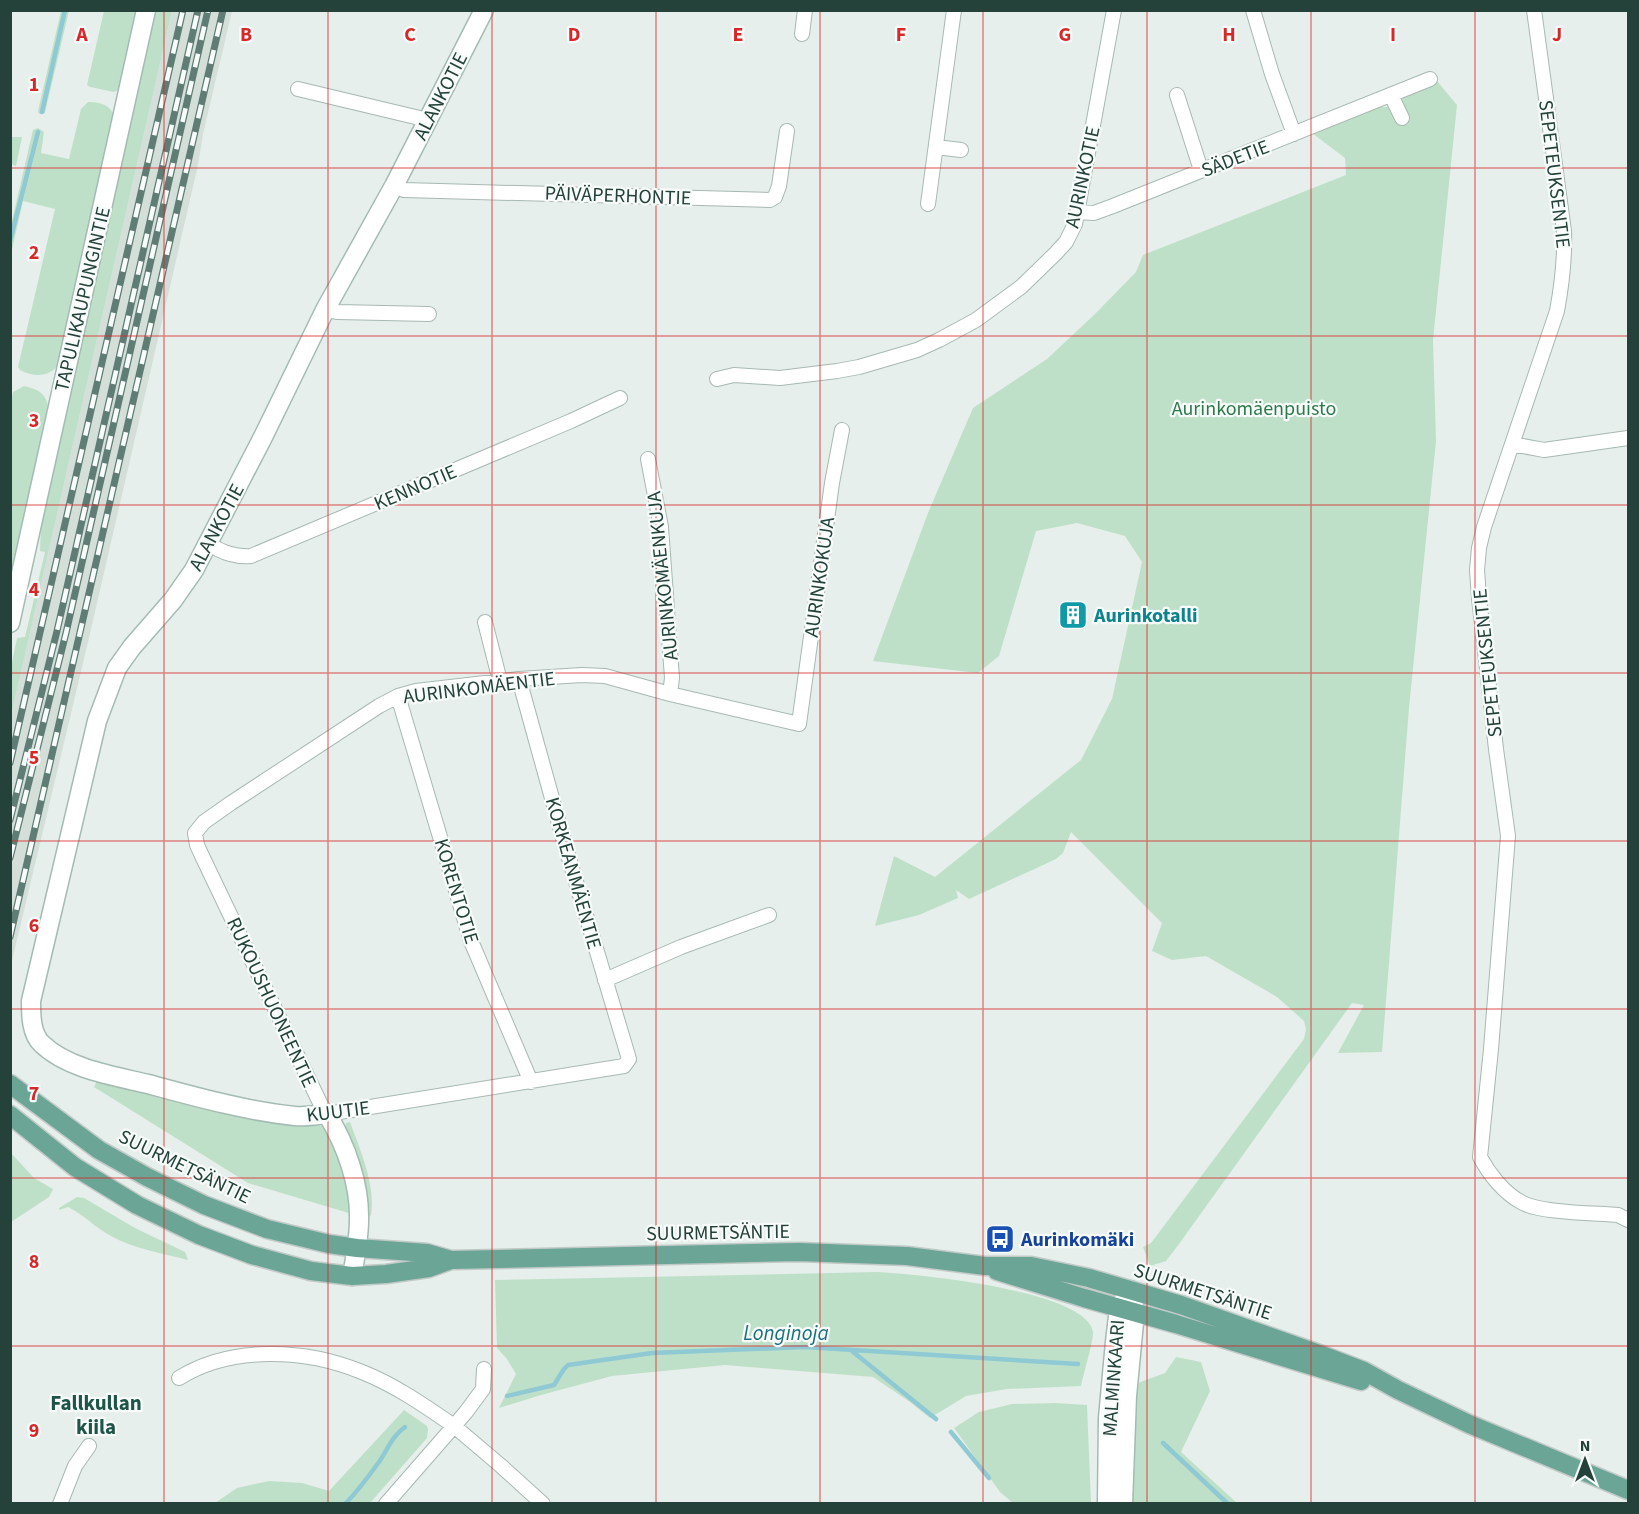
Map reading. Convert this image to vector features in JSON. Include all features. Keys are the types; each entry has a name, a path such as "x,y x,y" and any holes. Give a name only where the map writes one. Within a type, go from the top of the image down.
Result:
{"main road":[{"name":"SUURMETSÄNTIE","path":"16,1089 99,1150 147,1177 204,1205 267,1229 329,1244 427,1253 451,1260 799,1252 907,1256 985,1266 1031,1266 1089,1278 1181,1305 1364,1371 1469,1424 1629,1491"},
{"name":"SUURMETSÄNTIE","path":"10,1115 75,1167 138,1205 199,1235 252,1255 311,1271 352,1276 429,1268 451,1260"},
{"name":"SUURMETSÄNTIE","path":"985,1266 1050,1288 1347,1377 1398,1390"}],"street":[{"name":"TAPULIKAUPUNGINTIE","path":"10,623 146,10"},
{"name":"ALANKOTIE","path":"57,1056 40,1042 32,1022 31,1001 97,721 117,668 173,600 194,570 326,310 394,186 484,10"},
{"path":"802,34 805,10"},
{"path":"928,204 954,10"},
{"name":"AURINKOTIE","path":"717,380 734,375 780,378 837,371 917,351 976,320 1035,274 1066,242 1075,224 1114,10"},
{"path":"1253,10 1272,74 1294,134"},
{"name":"SEPETEUKSENTIE","path":"1534,11 1564,231 1565,256 1557,311 1484,527 1479,548 1477,570 1485,656 1508,836 1480,1157 1499,1183 1521,1202 1536,1208 1618,1215 1629,1220"},
{"name":"SÄDETIE","path":"1077,212 1094,213 1430,79"},
{"path":"298,89 428,120"},
{"path":"1177,95 1201,170"},
{"path":"1391,95 1402,118"},
{"name":"PÄIVÄPERHONTIE","path":"394,186 404,190 770,200 775,197 779,186 787,131"},
{"path":"936,147 961,150"},
{"path":"326,310 429,314"},
{"name":"KENNOTIE","path":"208,544 220,552 252,556 560,426 620,398"},
{"name":"AURINKOKUJA","path":"799,724 832,483 842,430"},
{"path":"1512,444 1544,450 1629,438"},
{"name":"AURINKOMÄENKUJA","path":"648,459 661,527 672,678 670,694"},
{"path":"485,622 500,681"},
{"name":"AURINKOMÄENTIE","path":"195,833 204,822 231,803 379,706 398,696 416,692 519,679 582,675 605,676 670,694 799,724"},
{"name":"KORKEANMÄENTIE","path":"519,679 563,838 629,1059 624,1066"},
{"name":"KORENTOTIE","path":"398,696 471,941 531,1082"},
{"name":"RUKOUSHUONEENTIE","path":"195,833 203,858 321,1105 337,1130 345,1151 355,1183 359,1221 352,1276"},
{"path":"605,980 769,915"},
{"name":"KUUTIE","path":"57,1056 90,1069 176,1092 264,1112 299,1117 624,1066"},
{"name":"MALMINKAARI","path":"1107,1503 1108,1418 1130,1290"},
{"name":"MALMINKAARI","path":"1123,1503 1127,1310"},
{"path":"179,1378 195,1369 237,1357 261,1354 309,1357 336,1362 363,1372 395,1389 454,1426 543,1503"},
{"path":"386,1503 466,1413 483,1389 484,1369"},
{"path":"60,1503 75,1466 89,1446"}],"shaded area":[{"path":"172,11 232,11 89,638 11,965 11,716"}],"green space":[{"path":"61,11 69,11 45,113 39,114 38,111"},
{"path":"104,11 138,11 122,88 114,92 87,85"},
{"path":"155,11 172,11 11,716 11,667 17,638 25,637 45,552 40,551 41,525"},
{"name":"Aurinkomäenpuisto","path":"1437,81 1457,105 1433,340 1436,441 1409,708 1382,1052 1338,1053 1364,1005 1352,1003 1166,1261 1150,1266 1143,1247 1151,1243 1304,1039 1306,1029 1304,1021 1277,997 1206,956 1172,960 1152,951 1162,923 1071,832 1063,853 1056,859 969,899 956,890 958,898 919,915 875,926 894,856 935,877 1081,760 1112,699 1142,562 1125,536 1077,523 1036,531 999,656 978,673 873,661 928,513 973,408 1047,359 1136,272 1143,255 1346,175 1345,158 1312,133 1380,107 1389,107 1396,123 1407,119 1402,105 1404,97"},
{"path":"88,102 105,105 115,118 60,363 52,371 42,375 31,374 18,367 55,209 23,201 11,254 11,225 33,130 38,128 44,132 41,153 69,159 81,109"},
{"path":"11,137 22,137 16,166 11,164"},
{"path":"24,386 41,393 49,410 11,581 11,401 13,392"},
{"path":"98,1079 321,1126 329,1131 348,1182 352,1214 248,1183 94,1087"},
{"path":"350,1122 369,1180 372,1204 369,1217 364,1217 344,1128 346,1123"},
{"path":"12,1154 34,1178 53,1189 49,1197 11,1222 10,1157"},
{"path":"77,1197 84,1198 135,1228 185,1252 188,1260 129,1244 106,1233 68,1207 59,1210"},
{"path":"878,1272 926,1276 997,1287 1062,1305 1084,1317 1093,1336 1081,1386 1007,1389 966,1396 930,1418 873,1377 725,1365 612,1376 499,1408 516,1374 497,1348 495,1280"},
{"path":"1176,1357 1201,1362 1210,1391 1181,1452 1237,1503 1129,1504 1135,1384 1165,1373"},
{"path":"1012,1404 1087,1405 1091,1503 1013,1503 1000,1492 954,1428 979,1412"},
{"path":"404,1410 427,1426 427,1438 370,1503 215,1503 237,1488 269,1481 302,1483 329,1491"}],"waterway":[{"path":"42,112 65,10"},
{"path":"10,241 38,132"},
{"name":"Longinoja","path":"507,1396 554,1385 568,1365 652,1353 805,1347 1078,1364"},
{"path":"852,1351 936,1419"},
{"name":"Longinoja","path":"345,1504 371,1473 393,1439 405,1427"},
{"path":"951,1432 989,1478"},
{"name":"Longinoja","path":"1163,1443 1228,1504"}],"railway":[{"path":"10,763 183,10"},
{"path":"10,820 57,631 198,10"},
{"path":"10,858 66,633 208,10"},
{"path":"10,937 223,10"}],"place":[{"name":"Aurinkotalli","path":"1073,615"},
{"name":"Aurinkomäki","path":"1000,1239"}],"district":[{"name":"Fallkullan kiila","path":"96,1415"}]}
